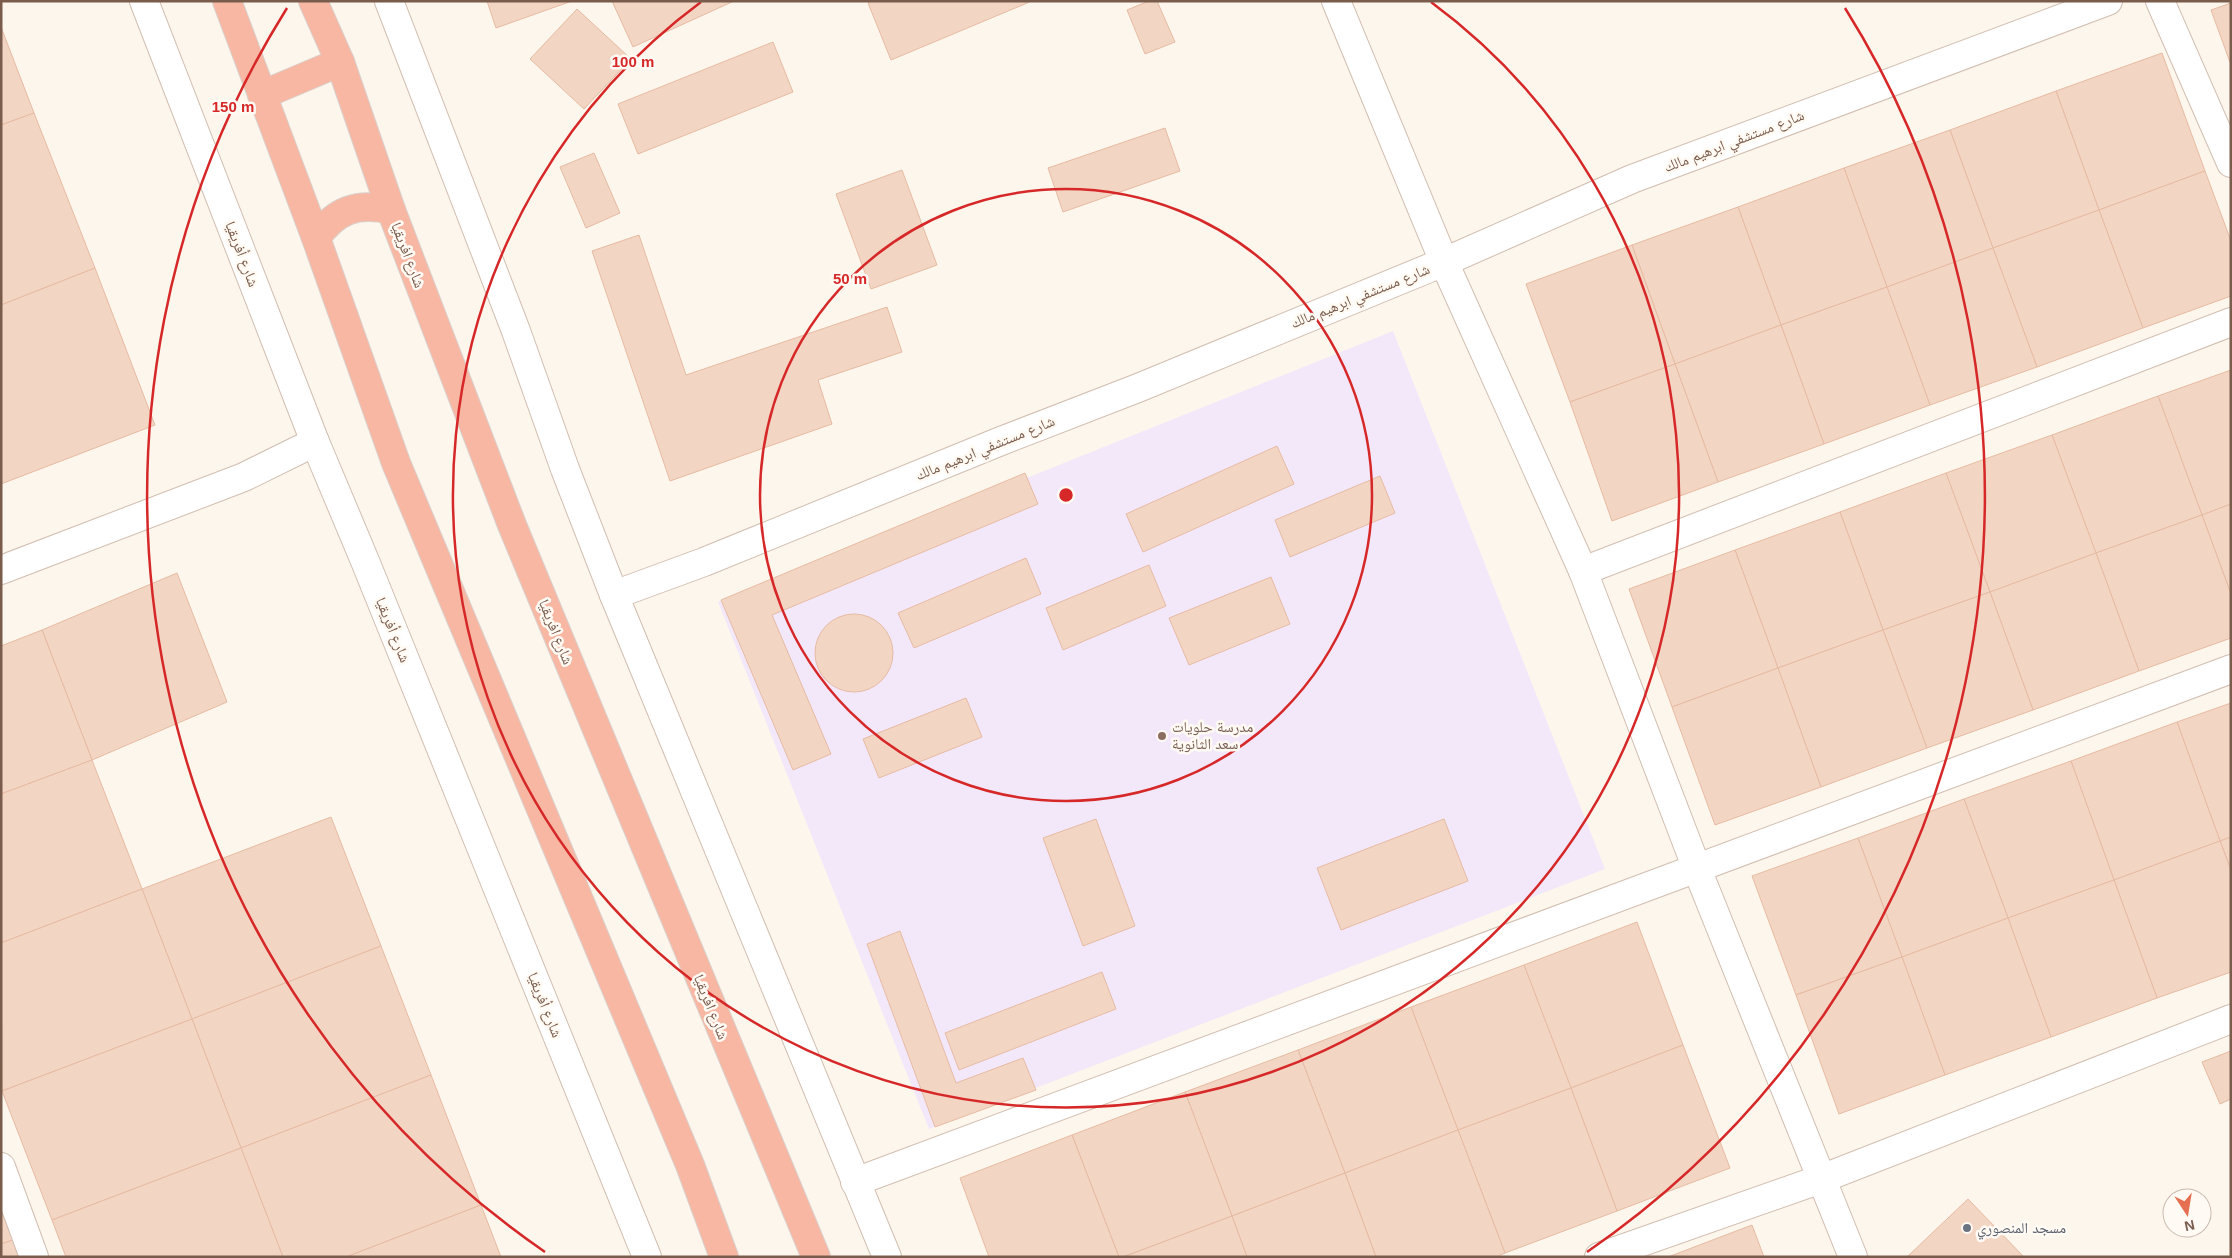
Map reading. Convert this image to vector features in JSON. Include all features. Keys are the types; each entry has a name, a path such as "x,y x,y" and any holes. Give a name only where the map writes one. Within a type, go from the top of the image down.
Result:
{"highway":[{"path":"227,1 316,238 396,463 690,1165 724,1257"},
{"name":"شارع افريقيا","path":"313,1 340,62 391,210 512,525 816,1257"},
{"path":"262,95 340,62"},
{"path":"316,238 335,217 348,210 377,206 391,210"}],"street":[{"name":"شارع أفريقيا","path":"144,1 314,442 365,561 647,1257"},
{"path":"389,1 506,303 565,469 614,595 887,1257"},
{"path":"1336,1 1444,262 1582,571 1697,869 1854,1257"},
{"name":"شارع مستشفي ابرهيم مالك","path":"614,595 704,562 1444,262 1632,179 2108,1"},
{"path":"2160,1 2231,163"},
{"path":"1582,571 2231,322"},
{"path":"1,570 244,477 314,442"},
{"path":"855,1182 2231,669"},
{"path":"1599,1257 1821,1179 2231,1019"},
{"path":"1,1167 34,1257"}],"shaded area":[{"name":"مدرسة حلويات سعد الثانوية","path":"1393,331 1605,869 929,1129 718,602"}],"building":[{"path":"487,1 572,1 496,28"},
{"path":"612,1 734,1 633,47"},
{"path":"872,1 1032,1 891,60 868,3"},
{"path":"1149,1 1157,1 1175,42 1145,54 1127,10"},
{"path":"2231,3 2231,65 2211,10"},
{"path":"577,9 631,59 584,109 530,59"},
{"path":"1,27 34,113 1,125"},
{"path":"773,42 793,92 638,154 618,104"},
{"path":"2162,53 2205,171 2099,210 2056,91"},
{"path":"2056,91 2099,210 1993,248 1950,130"},
{"path":"34,113 95,268 1,305 1,125"},
{"path":"1165,128 1180,171 1063,212 1048,168"},
{"path":"1950,130 1993,248 1887,287 1844,168"},
{"path":"594,153 620,213 586,228 560,167"},
{"path":"1844,168 1887,287 1781,325 1738,207"},
{"path":"902,170 937,265 871,289 836,194"},
{"path":"2205,171 2231,241 2231,296 2143,328 2099,210"},
{"path":"1738,207 1781,325 1675,364 1632,245"},
{"path":"2099,210 2143,328 2037,367 1993,248"},
{"path":"639,235 686,375 887,307 902,352 818,380 832,424 670,481 592,251"},
{"path":"1632,245 1675,364 1570,402 1526,284"},
{"path":"1993,248 2037,367 1930,405 1887,287"},
{"path":"95,268 155,425 1,484 1,305"},
{"path":"1887,287 1930,405 1824,444 1781,325"},
{"path":"1781,325 1824,444 1718,482 1675,364"},
{"path":"1675,364 1718,482 1612,521 1570,402"},
{"path":"2231,370 2231,504 2202,515 2158,396"},
{"path":"2158,396 2202,515 2096,553 2052,435"},
{"path":"2052,435 2096,553 1990,592 1946,473"},
{"path":"1277,446 1294,484 1143,552 1126,514"},
{"path":"1025,473 1038,504 772,615 831,754 793,770 721,600"},
{"path":"1946,473 1990,592 1883,630 1840,512"},
{"path":"1380,476 1395,513 1290,557 1275,520"},
{"path":"2231,504 2231,594 2202,515"},
{"path":"1840,512 1883,630 1778,668 1735,550"},
{"path":"2202,515 2231,594 2231,638 2139,671 2096,553"},
{"path":"1735,550 1778,668 1672,707 1629,589"},
{"path":"2096,553 2139,671 2033,710 1990,592"},
{"path":"1026,558 1041,594 914,648 898,613"},
{"path":"1149,565 1166,606 1063,650 1046,608"},
{"path":"177,573 227,702 92,760 42,630"},
{"path":"1271,577 1290,624 1189,665 1169,618"},
{"path":"1990,592 2033,710 1927,748 1883,630"},
{"path":"846,614 862,614 876,620 887,631 893,645 893,661 887,675 876,686 862,692 846,692 832,686 821,675 815,661 815,645 821,631 832,620"},
{"path":"42,630 92,760 1,794 1,646"},
{"path":"1883,630 1927,748 1821,787 1778,668"},
{"path":"1778,668 1821,787 1715,825 1672,707"},
{"path":"966,698 982,737 879,778 863,739"},
{"path":"2231,703 2231,837 2220,841 2177,722"},
{"path":"2177,722 2220,841 2114,880 2071,761"},
{"path":"92,760 142,889 1,943 1,794"},
{"path":"2071,761 2114,880 2008,918 1964,799"},
{"path":"1964,799 2008,918 1902,957 1858,838"},
{"path":"331,817 381,946 192,1019 142,889"},
{"path":"1096,819 1135,926 1083,946 1043,838"},
{"path":"1444,819 1468,881 1341,930 1317,868"},
{"path":"2231,837 2231,870 2220,841"},
{"path":"1858,838 1902,957 1796,995 1752,876"},
{"path":"2220,841 2231,870 2231,972 2157,998 2114,880"},
{"path":"2114,880 2157,998 2051,1037 2008,918"},
{"path":"142,889 192,1019 2,1091 1,943"},
{"path":"2008,918 2051,1037 1945,1075 1902,957"},
{"path":"1637,922 1683,1045 1571,1088 1524,965"},
{"path":"900,931 956,1083 1023,1058 1036,1090 935,1127 867,944"},
{"path":"381,946 431,1075 241,1148 192,1019"},
{"path":"1902,957 1945,1075 1839,1114 1796,995"},
{"path":"1524,965 1571,1088 1458,1130 1411,1007"},
{"path":"1102,972 1116,1009 959,1070 945,1033"},
{"path":"1411,1007 1458,1130 1345,1173 1298,1050"},
{"path":"192,1019 241,1148 52,1220 2,1091"},
{"path":"1683,1045 1730,1168 1617,1211 1571,1088"},
{"path":"1298,1050 1345,1173 1232,1216 1185,1092"},
{"path":"2231,1051 2231,1099 2220,1104 2202,1062"},
{"path":"431,1075 481,1205 346,1257 283,1257 241,1148"},
{"path":"1571,1088 1617,1211 1505,1253 1458,1130"},
{"path":"1185,1092 1232,1216 1119,1257 1072,1135"},
{"path":"1458,1130 1505,1253 1496,1257 1376,1257 1345,1173"},
{"path":"1072,1135 1119,1257 989,1257 960,1178"},
{"path":"241,1148 283,1257 66,1257 52,1220"},
{"path":"1345,1173 1376,1257 1247,1257 1232,1216"},
{"name":"مسجد المنصوري","path":"1968,1199 2024,1257 1907,1257"},
{"path":"481,1205 501,1257 346,1257"},
{"path":"1,1210 13,1240 1,1244"},
{"path":"1232,1216 1247,1257 1123,1257"},
{"path":"1752,1225 1764,1257 1668,1257"},
{"path":"13,1240 19,1257 1,1257 1,1244"}],"place":[{"name":"مدرسة حلويات سعد الثانوية","path":"1162,736"},
{"name":"مسجد المنصوري","path":"1967,1228"}]}
